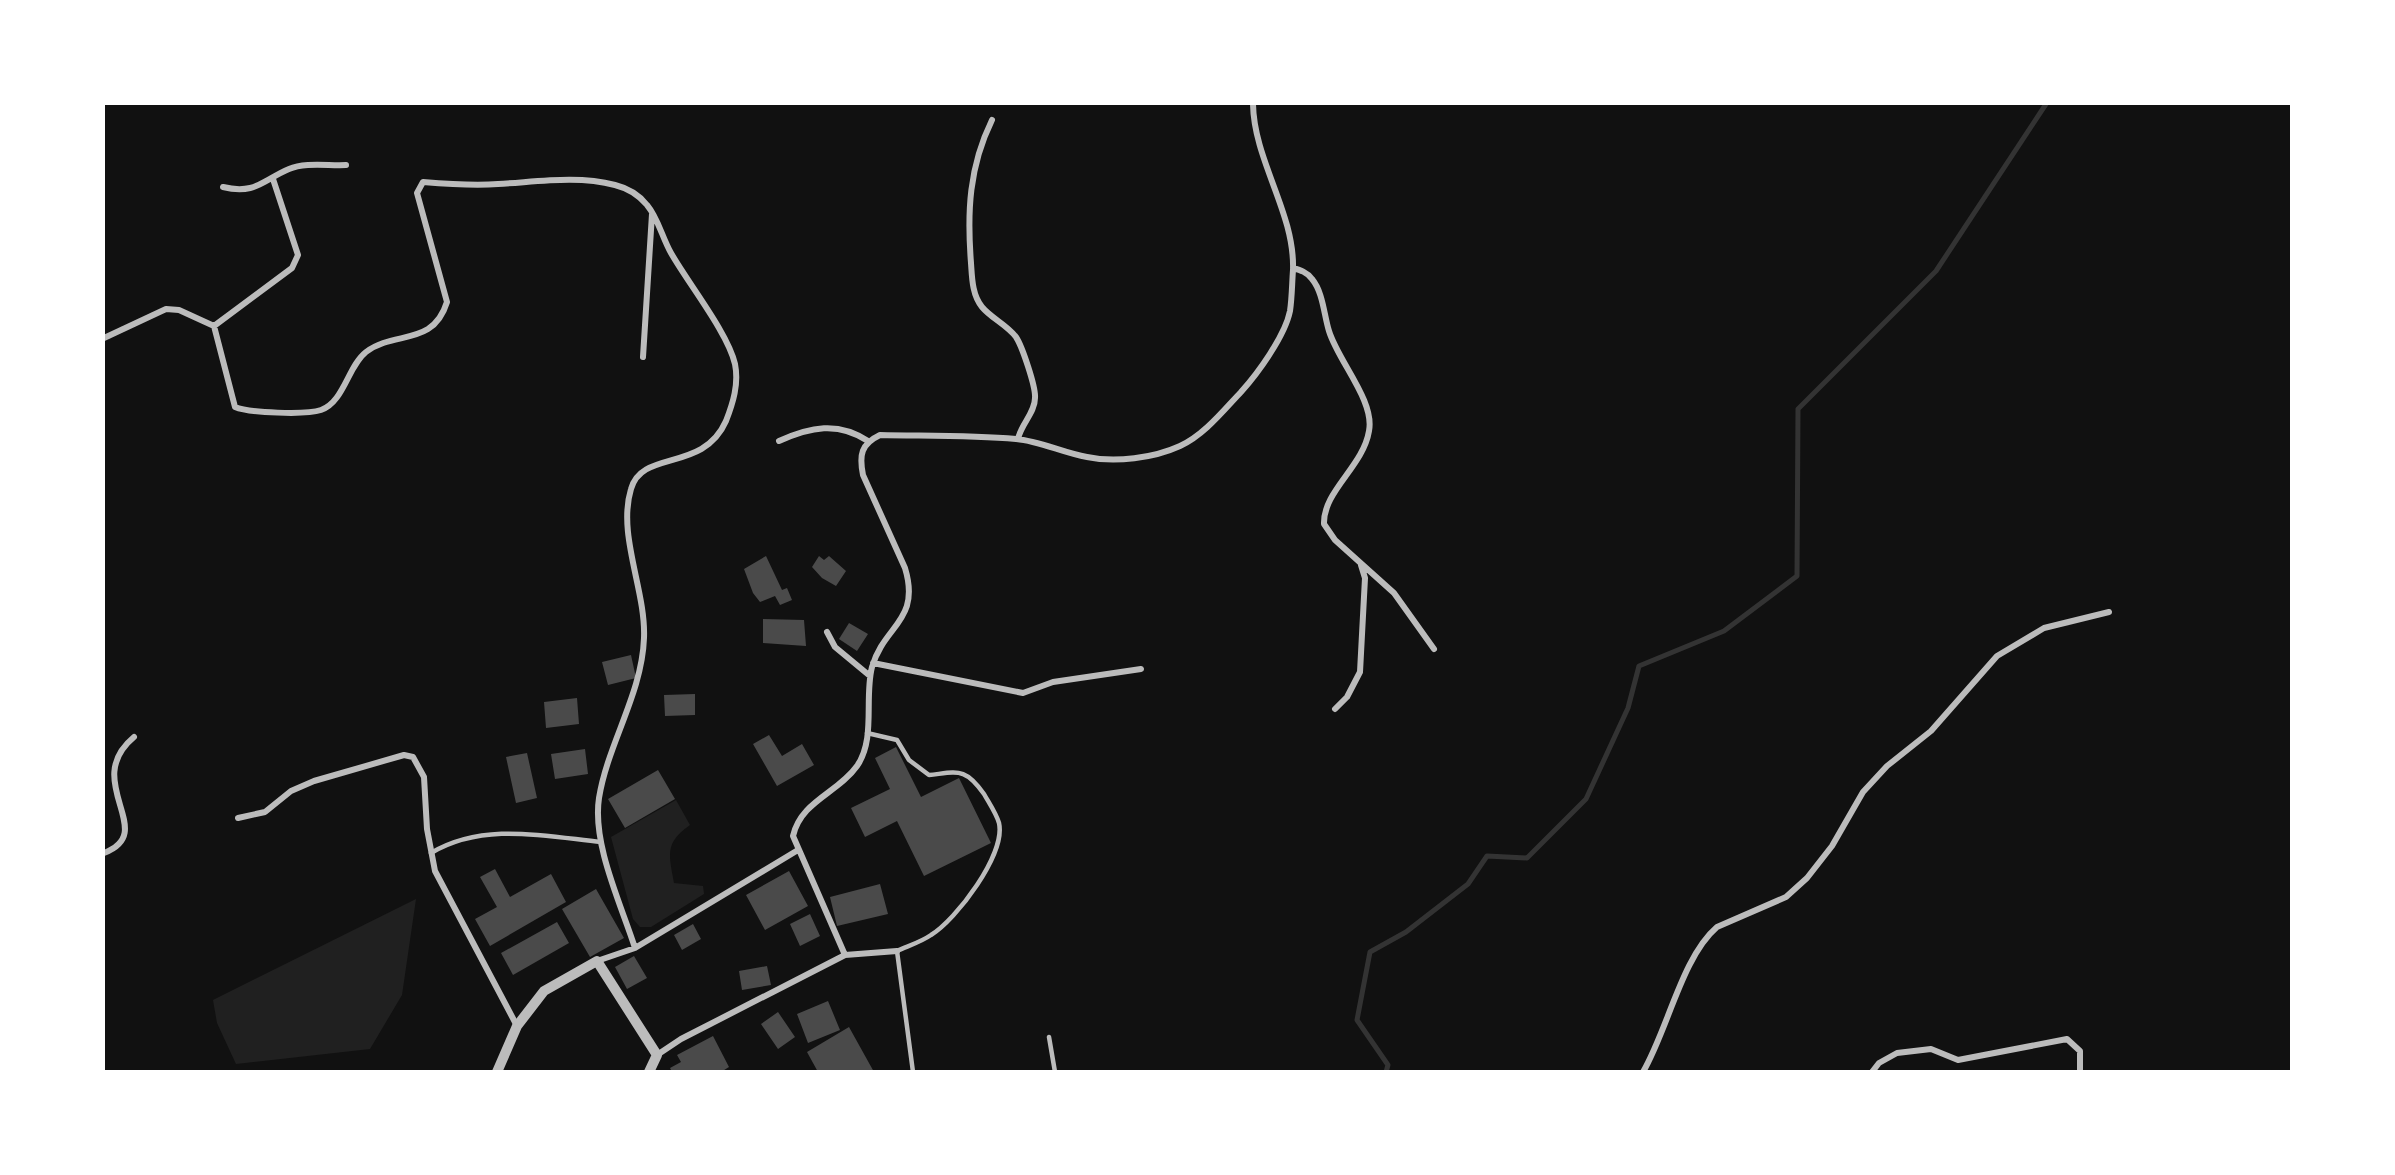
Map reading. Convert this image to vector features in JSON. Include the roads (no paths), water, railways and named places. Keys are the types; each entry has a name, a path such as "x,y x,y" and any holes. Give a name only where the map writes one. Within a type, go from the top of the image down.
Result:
{"street":[{"path":"845,955 793,836 796,824 804,812 857,766 864,751 867,733 870,676 873,663 909,603 909,582 896,544 876,510 863,476 860,461 862,448 868,441 880,435 1018,439 1088,458 1123,459 1181,446 1213,422 1248,384 1274,347 1290,313 1293,268 1291,244 1262,151 1253,104"},
{"path":"992,120 971,178 968,215 972,276 973,287 981,306 1016,338 1033,387 1035,404 1020,428 1018,439"},
{"path":"223,187 237,190 273,179 296,167 346,165"},
{"path":"214,326 292,268 296,261 298,255 273,179"},
{"path":"214,326 235,407 253,412 321,410 331,404 364,353 376,346 433,327 443,315 447,302 417,193 423,182 499,184 585,180 624,188 640,198 652,213 684,277 726,341 735,364 737,385 724,425 709,445 699,453 646,468 631,487 627,526 641,595 644,639 638,679 599,798 601,842 635,948"},
{"path":"644,357 652,213"},
{"path":"1293,268 1302,270 1312,279 1341,359 1367,409 1369,431 1363,450 1350,474 1329,500 1324,516 1327,531 1394,593 1434,650"},
{"path":"104,338 166,309 179,310 214,326"},
{"path":"779,441 805,430 833,427 855,433 868,441"},
{"path":"1335,709 1347,697 1360,672 1365,578 1361,564"},
{"path":"1643,1071 1662,1036 1693,956 1708,935 1717,927 1786,897 1807,878 1832,846 1863,792 1887,766 1931,731 1997,656 2044,628 2109,612"},
{"path":"827,632 835,647 870,676"},
{"path":"873,663 1023,693 1053,682 1141,669"},
{"path":"104,853 117,848 125,838 126,828 113,780 115,763 121,751 134,737"},
{"path":"238,818 265,812 291,791 314,781 408,755 415,759 424,777 430,853 435,871 517,1026"},
{"path":"497,1071 517,1026 544,991 597,961 635,948 798,850"},
{"path":"649,1071 657,1055 681,1039 845,955 897,951"},
{"path":"597,961 657,1055"},
{"path":"1872,1071 1880,1063 1897,1053 1931,1049 1958,1060 2067,1039 2080,1051 2080,1071"}],"lane":[{"path":"867,733 890,736 897,741 909,760 929,775 954,771 964,773 980,790 999,825 991,859 974,890 951,919 932,935 897,951 913,1071"},
{"path":"430,853 460,839 484,834 525,833 601,842"},
{"path":"1049,1037 1055,1071"}],"waterway":[{"path":"1386,1072 1388,1065 1357,1020 1370,952 1406,932 1468,884 1487,856 1527,858 1586,799 1628,708 1639,666 1724,631 1797,576 1798,409 1936,271 2046,104"}]}
